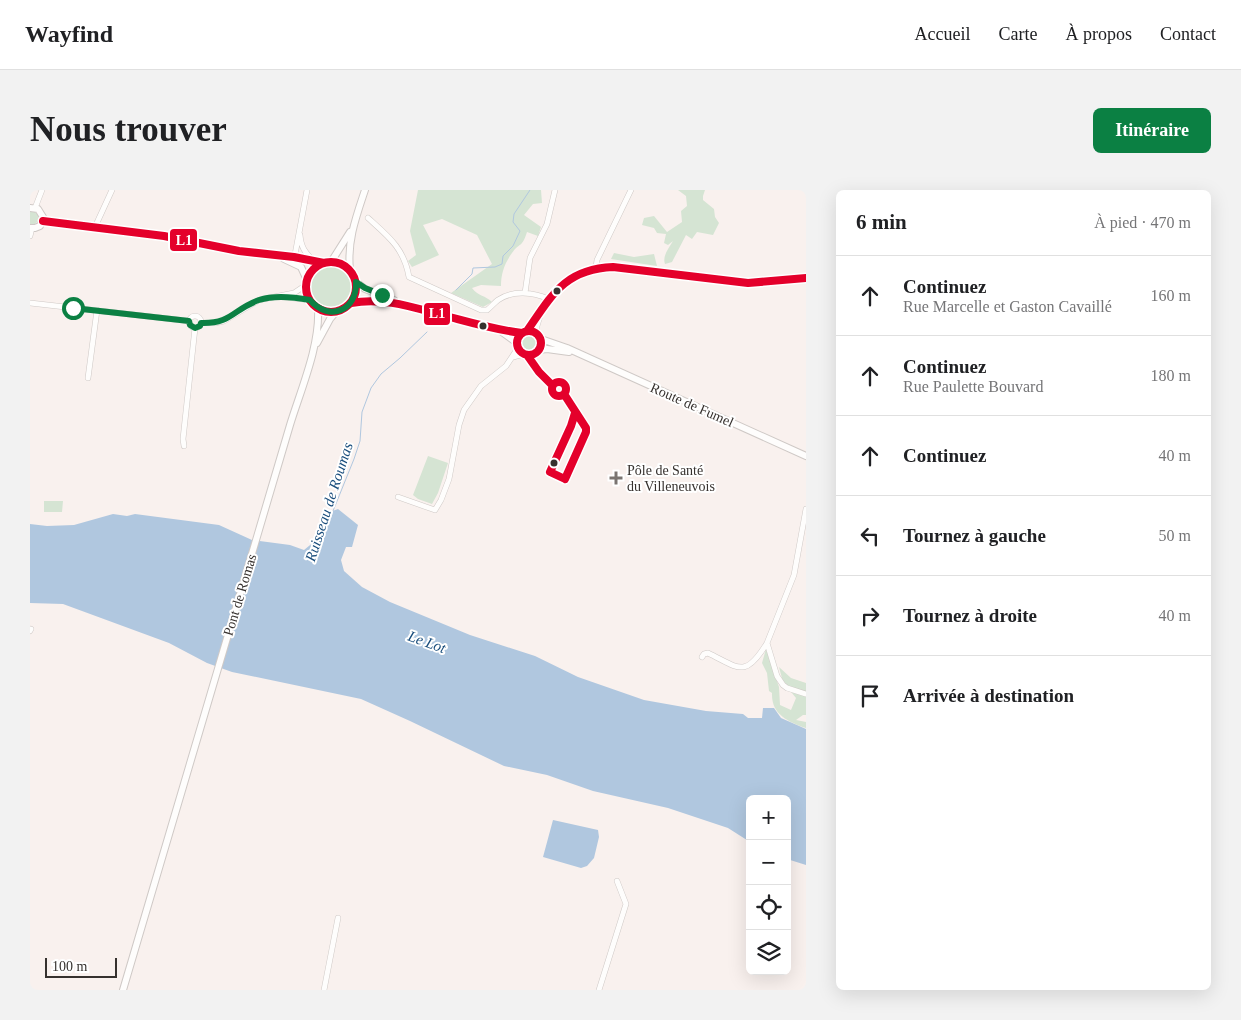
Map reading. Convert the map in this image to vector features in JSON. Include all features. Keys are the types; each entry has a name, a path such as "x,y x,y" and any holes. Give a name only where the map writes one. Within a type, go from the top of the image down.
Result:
{"main road":[{"path":"365,190 352,229 348,253 350,270 356,282 365,288 404,304 494,328 525,332 539,337 541,347 533,354 524,354 518,346 494,328"},
{"path":"32,208 42,214 43,221"},
{"path":"43,221 164,236 294,260 338,263 350,270"},
{"path":"31,228 37,227 43,221"},
{"path":"307,283 313,270 328,262 352,229"},
{"path":"294,260 301,267 307,283 310,300 318,309 336,312"},
{"path":"313,350 330,319 336,312 347,307 355,296 356,282"},
{"path":"351,302 372,300 404,304"},
{"path":"313,350 319,323 318,309"},
{"path":"518,346 518,337 525,332"},
{"name":"Route de Fumel","path":"539,337 806,456"},
{"name":"Route de Fumel","path":"539,350 548,349 577,354"},
{"name":"Pont de Romas","path":"123,990 313,350"}],"street":[{"path":"32,208 42,190"},
{"path":"95,227 112,190"},
{"path":"294,260 307,190"},
{"path":"525,293 530,258 547,224 555,190"},
{"path":"596,267 597,260 631,190"},
{"path":"368,218 399,249 404,257 409,277 481,310 487,310 501,298 525,293 548,299"},
{"path":"30,236 31,228"},
{"path":"299,230 302,247 314,261"},
{"path":"525,332 548,299 564,282 585,270 596,267 613,267 748,283 806,278"},
{"path":"195,328 200,326 201,323 224,321 258,300 294,292 307,283"},
{"path":"278,297 310,300"},
{"path":"30,303 189,321"},
{"path":"539,337 537,326 543,308"},
{"path":"88,378 96,310"},
{"path":"189,321 192,316 196,316 201,319 201,323"},
{"path":"189,321 190,325 195,328"},
{"path":"184,446 183,439 195,328"},
{"path":"398,498 434,510 441,500 449,479 456,436 464,410 481,386 506,366 518,346"},
{"path":"513,357 524,354"},
{"path":"702,657 708,653 732,666 744,667 754,662 767,643 794,576 806,509"},
{"path":"767,643 783,685 806,694"},
{"path":"599,990 626,904 617,881"},
{"path":"324,990 338,918"}],"green space":[{"path":"418,190 541,190 542,203 533,204 524,215 541,227 538,236 527,232 522,243 507,261 502,273 501,286 481,285 472,288 492,302 483,307 451,293 492,264 477,235 442,219 423,225 439,255 412,267 408,261 416,255 410,231"},
{"path":"678,190 705,190 703,200 714,209 715,217 719,223 713,235 697,232 692,239 686,235 672,262 665,264 665,255 673,241 668,245 664,243 666,234 657,233 654,228 642,225 644,218 654,216 667,232 682,222 681,211 687,206 686,196"},
{"path":"30,211 38,215 38,221 30,225"},
{"path":"614,253 634,257 654,254 657,266 611,259"},
{"path":"328,266 336,266 347,272 353,287 347,302 336,308 328,308 317,302 311,291 311,283 317,272"},
{"path":"529,334 535,337 538,343 535,349 529,352 523,349 520,343 523,337"},
{"path":"428,456 448,463 438,493 432,504 413,495"},
{"path":"44,501 63,501 62,512 44,512"},
{"path":"766,649 779,687 780,705 791,710 796,698 783,682 779,667 791,678 806,683 806,715 796,720 806,722 806,728 787,720 774,706 772,693 769,691 767,673 762,663"}],"water":[{"name":"Le Lot","path":"338,509 358,525 352,547 346,547 341,560 344,571 362,587 390,602 470,635 535,656 578,677 644,700 706,711 743,714 748,718 762,718 763,708 774,708 781,718 806,729 806,865 791,860 791,795 746,795 746,839 728,828 668,808 593,791 547,775 504,766 361,699 232,672 207,663 169,643 63,604 30,603 30,524 47,526 74,525 113,514 127,516 135,514 219,525 252,540 290,545 304,550 315,541 327,513"},
{"path":"553,820 598,830 599,837 594,858 587,866 581,868 543,857"}],"waterway":[{"name":"Ruisseau de Roumas","path":"456,290 472,274 473,268 495,267 502,264 503,256 513,246 520,231 513,222 514,214 530,190"},
{"name":"Ruisseau de Roumas","path":"333,511 360,441 362,412 371,388 381,374 427,332"}],"transit line":[{"name":"L1","path":"43,221 164,236 239,251 294,257 324,263"},
{"name":"L1","path":"326,262 336,262 349,269 356,282 356,287 356,292 349,305 336,312 326,312 317,308 310,301 306,292 306,282 310,273 317,266 326,262"},
{"name":"L1","path":"527,331 544,306 561,286 583,273 597,269 613,267 748,283 806,278"},
{"name":"L1","path":"351,303 363,301 386,302 492,328 522,333"},
{"name":"L1","path":"529,331 534,332 540,338 541,343 540,348 534,354 529,355 524,354 518,348 517,343 518,338 524,332 529,331"},
{"name":"L1","path":"527,355 539,372 552,385"},
{"name":"L1","path":"556,382 562,382 566,389 562,396 556,396 552,392 552,386 556,382"},
{"name":"L1","path":"564,394 586,428 586,432 565,479 550,472 575,413"}],"place":[{"name":"Pôle de Santé du Villeneuvois","path":"616,478"}],"route":[{"path":"73,308 189,321 190,325 197,328 201,323 224,321 258,300 278,297 310,300 318,309 336,312 347,307 351,302 355,296 356,282 382,295"}]}
